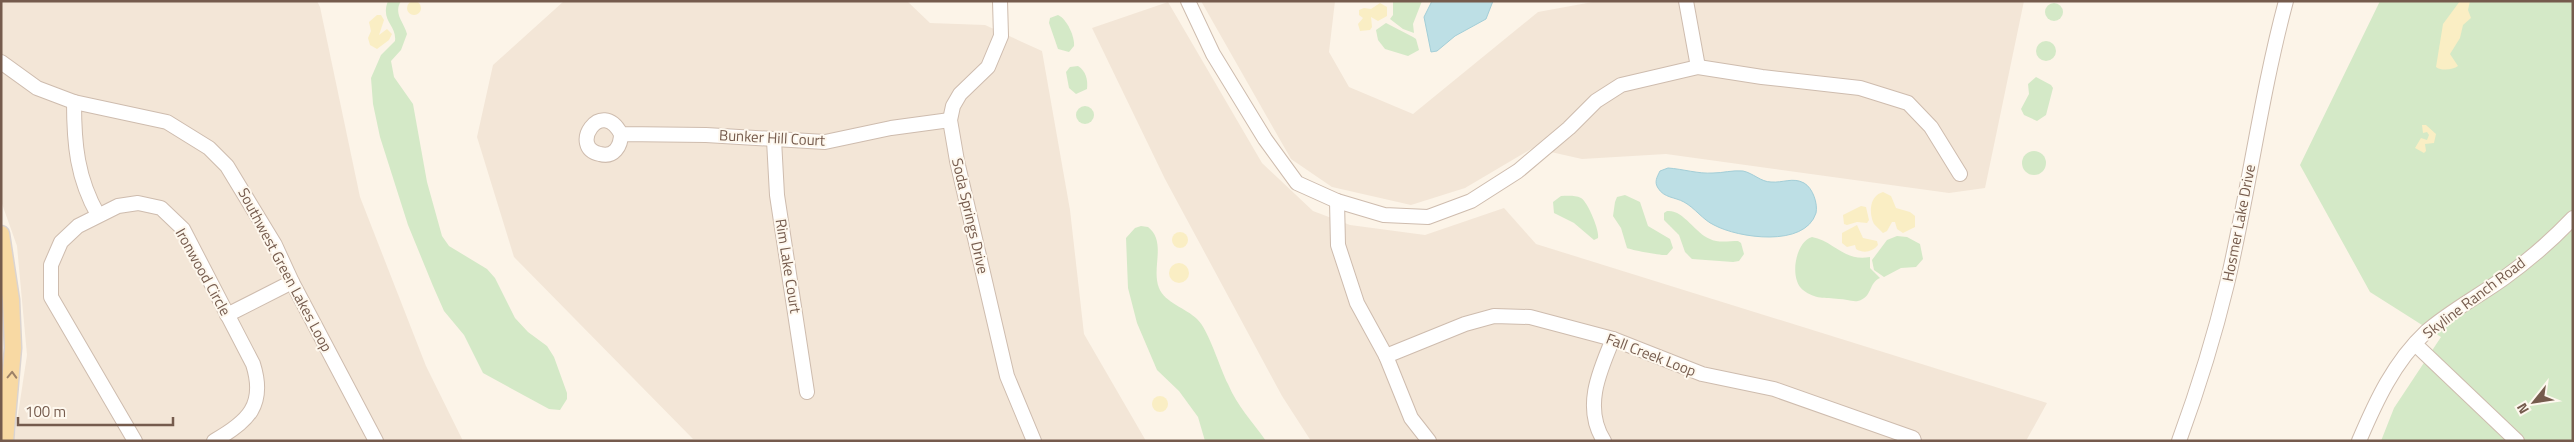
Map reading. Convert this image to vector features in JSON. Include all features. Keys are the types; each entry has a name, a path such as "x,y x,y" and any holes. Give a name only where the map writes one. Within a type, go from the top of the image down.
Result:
{"main road":[{"path":"1,234 11,300 12,348 6,441"}],"street":[{"name":"Soda Springs Drive","path":"1000,1 1001,36 988,67 960,94 953,106 950,120 957,161 1007,376 1034,441"},
{"path":"1188,1 1213,54 1266,139 1297,183 1337,201 1384,215 1428,217 1471,201 1518,171 1569,128 1596,101 1621,85 1698,67 1762,77 1860,88 1908,103 1932,127 1960,174"},
{"path":"1686,1 1698,67"},
{"name":"Hosmer Lake Drive","path":"2179,441 2205,369 2227,284 2259,118 2286,1"},
{"name":"Southwest Green Lakes Loop","path":"1,62 37,88 74,102 167,122 209,148 227,166 275,245 292,282 376,441"},
{"path":"74,102 78,167 87,196 98,215"},
{"name":"Bunker Hill Court","path":"621,134 826,142 891,128 950,120"},
{"name":"Rim Lake Court","path":"774,140 777,195 807,392"},
{"path":"1337,201 1338,245 1357,304 1386,356 1411,418 1429,441"},
{"name":"Ironwood Circle","path":"135,441 51,296 51,265 61,242 78,226 118,206 138,203 161,208 183,230 253,364 258,379 258,397 251,412 238,427 214,441"},
{"name":"Skyline Ranch Road","path":"2359,441 2381,392 2399,362 2415,344 2438,322 2506,277 2539,250 2573,218"},
{"path":"227,315 292,282"},
{"name":"Fall Creek Loop","path":"1386,356 1465,324 1494,316 1530,317 1613,339 1702,374 1774,389 1912,438 1914,441"},
{"path":"1604,441 1599,432 1593,410 1597,376 1613,339"},
{"path":"2415,344 2517,441"}],"shaded area":[{"path":"1,1 317,1 320,7 360,197 426,366 463,441 14,441 27,355 17,246 1,201"},
{"path":"564,1 907,1 930,23 985,25 1042,51 1070,210 1084,334 1146,441 693,439 514,257 477,137 493,65"},
{"path":"1201,1 1335,1 1329,52 1349,87 1413,114 1538,12 1598,1 2024,1 1985,188 1949,193 1666,154 1582,159 1533,148 1465,188 1411,205 1332,187 1291,159"},
{"path":"1168,2 1262,163 1313,211 1350,225 1425,235 1504,208 1536,244 2047,403 2026,441 1311,441 1282,396 1165,179 1092,28"}],"green space":[{"path":"388,1 401,1 398,10 407,34 401,50 391,61 394,77 413,104 427,182 442,236 449,246 487,269 495,278 515,318 528,332 547,346 554,357 567,393 567,399 560,410 549,409 483,373 464,335 444,311 433,286 408,225 380,137 373,104 371,78 381,55 395,41 394,31 386,13"},
{"path":"1393,1 1422,1 1413,24 1414,33 1403,29 1390,19 1393,15"},
{"path":"2380,1 2573,1 2573,441 2381,441 2394,408 2441,337 2370,292 2300,165"},
{"path":"2054,3 2060,6 2063,12 2060,18 2054,21 2048,18 2045,12 2048,6"},
{"path":"1058,15 1067,24 1073,38 1074,46 1069,52 1058,49 1049,23 1050,18"},
{"path":"1386,23 1416,39 1419,50 1408,56 1385,49 1378,40 1376,30"},
{"path":"2046,41 2053,44 2056,51 2053,58 2046,61 2039,58 2036,51 2039,44"},
{"path":"1078,66 1086,76 1087,89 1076,94 1069,88 1066,72 1070,67"},
{"path":"2036,77 2053,88 2046,115 2037,121 2024,115 2021,109 2029,94 2028,84"},
{"path":"1081,106 1089,106 1094,111 1092,122 1081,124 1076,119 1076,111"},
{"path":"2034,151 2042,155 2046,163 2042,171 2034,175 2026,171 2022,163 2026,155"},
{"path":"1625,195 1640,202 1648,226 1670,239 1673,248 1667,255 1627,248 1621,228 1613,216 1617,197"},
{"path":"1561,196 1576,196 1584,201 1595,224 1598,238 1594,240 1574,223 1554,213 1553,202"},
{"path":"1673,211 1684,217 1699,232 1713,240 1738,241 1741,243 1744,254 1739,261 1733,262 1692,259 1685,252 1679,235 1664,220 1664,213"},
{"path":"1141,226 1148,227 1154,233 1157,240 1157,280 1159,288 1166,298 1192,315 1201,324 1210,340 1232,392 1266,441 1205,441 1198,417 1179,391 1157,370 1137,323 1128,288 1126,238 1135,228"},
{"path":"1897,236 1907,237 1920,244 1923,259 1916,267 1901,268 1884,277 1874,270 1872,260 1887,240"},
{"path":"1812,237 1820,239 1853,257 1870,257 1870,268 1880,278 1876,280 1863,299 1853,301 1816,297 1803,290 1796,278 1796,261 1801,246"}],"sand":[{"path":"411,1 417,1 421,8 417,15 411,15 407,11 407,5"},
{"path":"2460,1 2470,1 2468,10 2471,18 2463,25 2460,38 2450,54 2458,66 2450,69 2441,69 2436,67 2443,24"},
{"path":"1380,3 1387,7 1387,16 1378,21 1371,17 1372,27 1370,30 1360,31 1358,24 1363,18 1359,15 1359,10 1364,8 1371,9"},
{"path":"377,15 381,15 384,20 379,35 387,29 392,34 389,40 377,49 370,45 368,38 371,31 369,22"},
{"path":"2422,125 2426,125 2436,134 2434,143 2425,144 2426,151 2424,153 2415,148 2421,138 2427,140 2429,135 2427,132 2423,133"},
{"path":"1883,192 1891,196 1896,208 1910,212 1915,216 1915,227 1903,233 1897,229 1895,222 1892,222 1887,231 1883,233 1874,224 1871,215 1871,205 1875,197"},
{"path":"1861,206 1866,207 1869,220 1867,223 1844,224 1843,215"},
{"path":"1857,225 1863,238 1877,241 1878,245 1868,252 1856,249 1855,245 1847,247 1842,243 1842,233"},
{"path":"1177,232 1183,232 1188,237 1186,246 1177,248 1172,243 1172,237"},
{"path":"1179,263 1186,266 1189,273 1186,280 1179,283 1172,280 1169,273 1172,266"},
{"path":"1160,396 1166,398 1168,404 1166,410 1160,412 1154,410 1152,404 1154,398"}],"water":[{"path":"1432,1 1493,1 1486,19 1455,36 1437,51 1431,52 1424,17"},
{"path":"1668,168 1707,173 1743,171 1767,182 1800,181 1807,185 1812,192 1816,213 1809,224 1799,231 1785,236 1754,236 1725,230 1710,223 1684,202 1666,196 1660,191 1656,184 1657,177 1660,171"}]}
